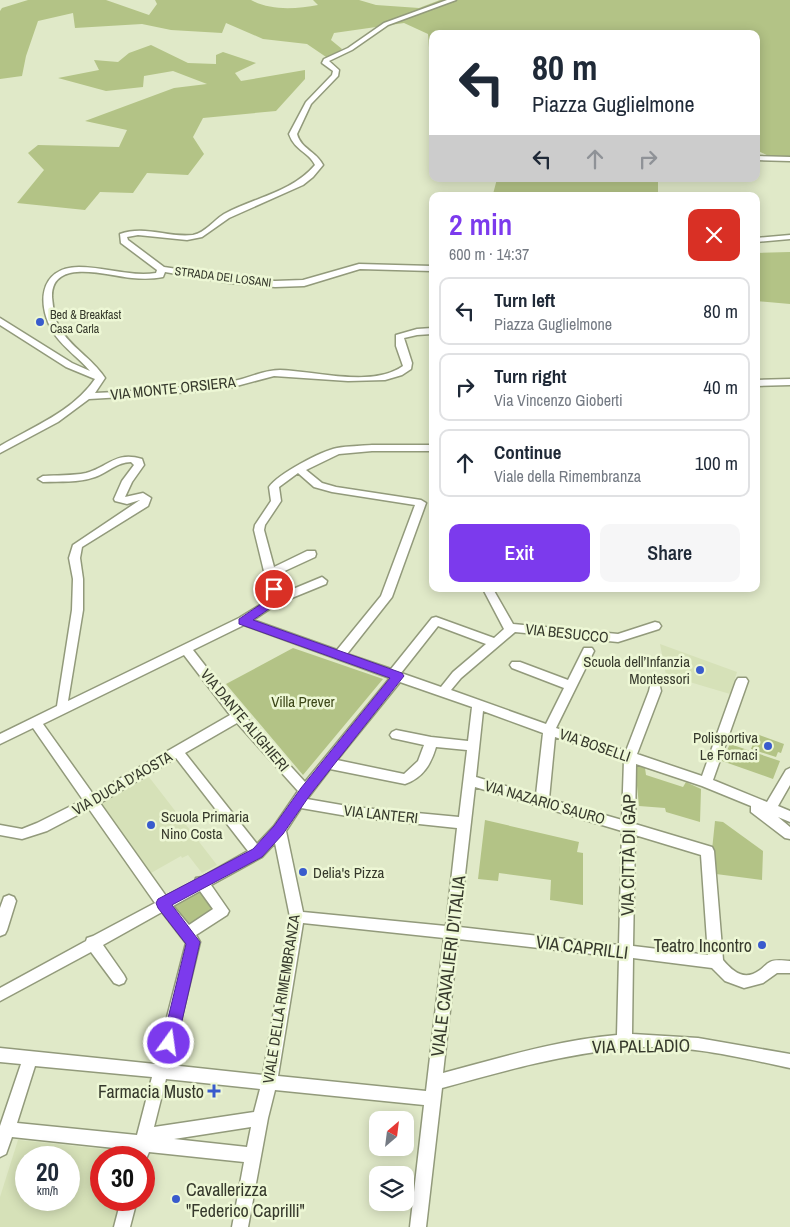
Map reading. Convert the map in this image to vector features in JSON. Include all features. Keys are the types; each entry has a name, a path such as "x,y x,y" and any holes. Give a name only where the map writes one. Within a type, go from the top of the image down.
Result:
{"street":[{"path":"100,378 94,369 70,348 55,327 49,310 50,283 60,272 73,269 144,278 160,275 162,269 124,240 122,236 132,233 186,238 198,237 228,215 279,194 316,169 319,162 297,146 293,134 308,103 335,76 336,70 325,63 326,60 354,46 386,24 453,0"},
{"path":"760,158 790,159"},
{"path":"760,240 790,237"},
{"name":"STRADA DEI LOSANI","path":"162,269 275,284 304,283 359,266 429,269"},
{"path":"0,321 56,358 79,371 100,378"},
{"name":"VIA MONTE ORSIERA","path":"84,396 230,385 276,373 332,380 397,374 408,367 408,361 400,349 399,338 416,332 429,331"},
{"path":"0,450 55,421 84,396 100,378"},
{"path":"760,383 790,382"},
{"path":"0,446 17,440"},
{"path":"274,600 276,596 260,526 276,501 274,487 283,478 323,456 337,451 372,448 429,448"},
{"path":"43,479 91,475 113,462 132,458 138,461 139,465 124,487 120,499 126,501 143,496 146,498 144,504 78,545 74,553 78,598 76,625 62,702 64,708"},
{"path":"299,469 318,485 336,490 421,504 386,597 339,654"},
{"path":"270,573 312,554"},
{"path":"0,739 243,621 274,600 322,581"},
{"path":"490,592 510,630"},
{"path":"243,621 396,675"},
{"path":"0,995 92,942 257,853 279,830 302,796 436,621 495,643"},
{"name":"VIA BESUCCO","path":"443,692 458,675 513,628 618,638 655,626"},
{"name":"VIA DANTE ALIGHIERI","path":"185,648 302,796"},
{"path":"542,802 549,730 569,685 588,651"},
{"path":"516,665 569,685"},
{"name":"VIA BOSELLI","path":"396,675 549,730 706,782 790,817"},
{"path":"706,782 742,681"},
{"name":"VIA CITTÀ DI GAP","path":"624,1042 630,757 655,692 655,685"},
{"name":"VIALE CAVALIERI D'ITALIA","path":"418,1227 478,705"},
{"name":"VIA DUCA D'AOSTA","path":"0,830 22,834 28,833 91,802 238,716"},
{"path":"35,722 163,903 193,942 142,1146"},
{"path":"396,735 431,742 473,746"},
{"path":"328,763 405,780 416,774 423,767 431,742"},
{"path":"177,751 257,853"},
{"path":"770,809 790,773"},
{"name":"VIA NAZARIO SAURO","path":"469,780 707,851 716,962"},
{"name":"VIA LANTERI","path":"302,796 353,812 464,823"},
{"path":"740,796 790,834"},
{"name":"VIALE DELLA RIMEMBRANZA","path":"240,1227 260,1118 270,1081 297,917 279,830"},
{"path":"187,933 222,911 201,882"},
{"path":"0,930 9,901"},
{"name":"VIA CAPRILLI","path":"297,917 452,932 716,962"},
{"path":"92,942 119,979"},
{"path":"716,962 729,976 748,982 756,981 774,967 786,967"},
{"name":"VIA PALLADIO","path":"434,1083 560,1050 624,1042 731,1048 790,1061"},
{"path":"0,1055 433,1099"},
{"path":"0,1150 30,1059"},
{"path":"143,1142 157,1134 260,1118"},
{"path":"7,1129 254,1155"},
{"path":"122,1227 126,1211"}],"shaded area":[{"path":"660,644 737,672 730,694 666,675"},
{"name":"Scuola Primaria Nino Costa","path":"149,777 217,865 202,873 188,855 182,858 181,856 151,873 100,802"},
{"path":"18,1140 74,1146 16,1146"},
{"path":"80,1147 90,1148 90,1211 117,1211 113,1227 0,1227 0,1197 15,1150 15,1211 80,1211"}],"green space":[{"path":"28,0 106,0 149,15 157,4 155,0 251,0 258,4 284,8 318,5 313,0 359,0 376,5 419,8 440,0 790,0 790,159 775,159 760,152 760,30 429,30 429,48 428,34 404,23 334,33 331,40 342,49 329,59 307,44 263,39 226,23 222,33 171,30 142,24 75,28 73,13 38,21 26,56 22,76 0,79 0,11 2,8"},
{"path":"151,45 188,63 216,64 216,55 223,52 256,63 235,73 241,81 305,70 305,79 276,111 203,118 193,137 204,154 188,175 147,173 133,193 100,192 85,210 17,203 44,170 28,153 38,145 119,147 127,130 85,121 174,88 207,84 173,71 144,76 143,87 106,91 58,78 99,70 94,60 118,62 129,53"},
{"path":"496,182 658,182 658,192 494,192"},
{"path":"790,252 790,304 760,301 760,253"},
{"name":"Villa Prever","path":"293,648 383,679 303,775 226,684"},
{"name":"Polisportiva Le Fornaci","path":"754,733 784,744 781,753 778,752 776,757 751,749 753,744 750,743"},
{"path":"730,744 780,761 773,779 722,761"},
{"path":"635,765 645,768 646,775 683,787 686,782 701,789 700,822 666,812 665,808 639,806"},
{"path":"485,820 579,842 577,852 583,853 583,905 550,900 551,880 499,873 498,881 478,879"},
{"path":"715,821 723,822 763,851 762,880 716,874 712,850"},
{"path":"198,889 216,913 188,930 170,906"}],"place":[{"name":"Bed & Breakfast Casa Carla","path":"40,322"},
{"name":"Scuola dell’Infanzia Montessori","path":"700,670"},
{"name":"Polisportiva Le Fornaci","path":"768,746"},
{"name":"Scuola Primaria Nino Costa","path":"151,825"},
{"name":"Delia's Pizza","path":"303,872"},
{"name":"Teatro Incontro","path":"762,945"},
{"name":"Farmacia Musto","path":"214,1091"},
{"name":"Cavallerizza \"Federico Caprilli\"","path":"176,1199"}],"route":[{"path":"169,1043 193,942 163,903 257,853 279,830 305,791 398,676 243,621 275,600 274,589"}]}
